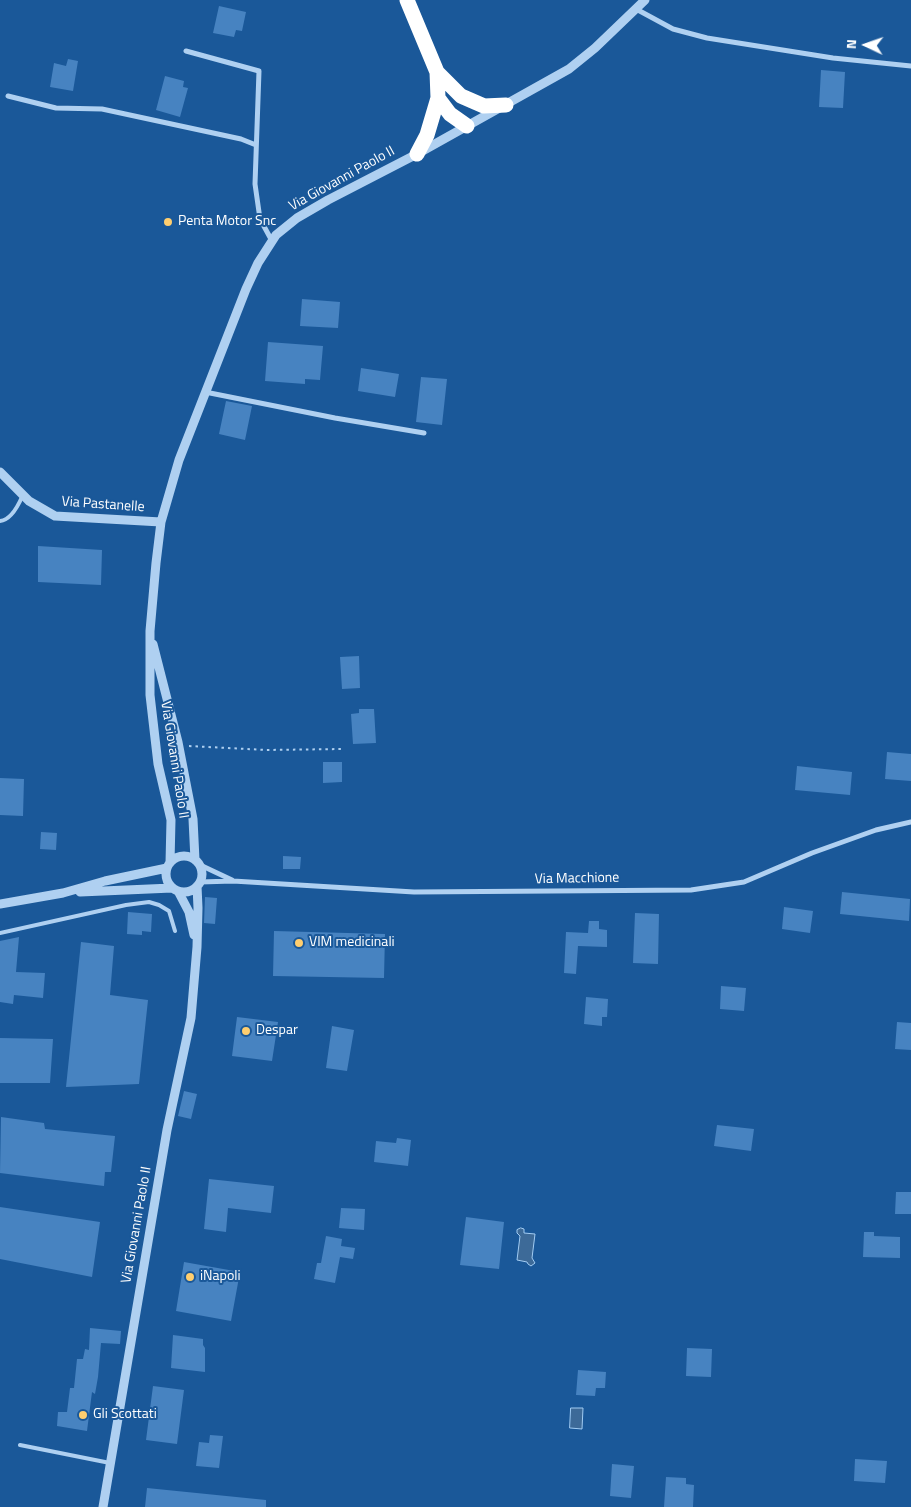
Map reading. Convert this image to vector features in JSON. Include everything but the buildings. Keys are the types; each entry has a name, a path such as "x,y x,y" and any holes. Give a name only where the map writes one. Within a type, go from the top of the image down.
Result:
{"highway":[{"path":"407,0 437,72 438,98 426,135 417,154"},
{"path":"437,72 461,96 484,106 506,105"},
{"path":"456,91 462,104 467,126"},
{"path":"438,98 450,114 467,126"}],"street":[{"name":"Via Giovanni Paolo II","path":"168,865 171,820 158,764 150,695 150,631 161,522 178,460 258,263 276,236 297,218 569,70 645,0"},
{"path":"636,9 674,29 707,38 833,58 911,66"},
{"path":"186,51 259,71 254,184 260,219 272,242"},
{"path":"8,96 56,108 102,109 241,139 256,145"},
{"path":"205,392 335,418 424,433"},
{"name":"Via Pastanelle","path":"0,472 29,501 55,516 161,522"},
{"name":"Via Giovanni Paolo II","path":"150,631 179,746 193,819 196,862"},
{"name":"Via Macchione","path":"198,884 233,881 414,892 691,890 744,882 812,853 876,830 911,822"},
{"path":"62,893 105,880 168,865 179,857 190,857 196,862 201,873 198,884 197,947"},
{"name":"Via Macchione","path":"196,862 233,881"},
{"path":"168,865 166,879 189,912 197,947"},
{"path":"0,904 62,893 105,890 188,891 198,884"},
{"name":"Via Giovanni Paolo II","path":"103,1507 167,1130 191,1018 197,947"}],"lane":[{"path":"0,521 5,521 16,509 23,495"},
{"path":"0,933 126,905 149,902 169,911 175,931"},
{"path":"20,1445 110,1463"}],"path":[{"path":"179,746 193,745 266,750 344,749"}],"water":[{"path":"524,1229 524,1233 535,1234 532,1258 535,1263 531,1266 527,1262 517,1260 520,1236 517,1230"},
{"path":"571,1408 583,1408 582,1429 570,1428"}],"place":[{"name":"Penta Motor Snc","path":"168,222"},
{"name":"VIM medicinali","path":"299,943"},
{"name":"Despar","path":"246,1031"},
{"name":"iNapoli","path":"190,1277"},
{"name":"Gli Scottati","path":"83,1415"}]}
